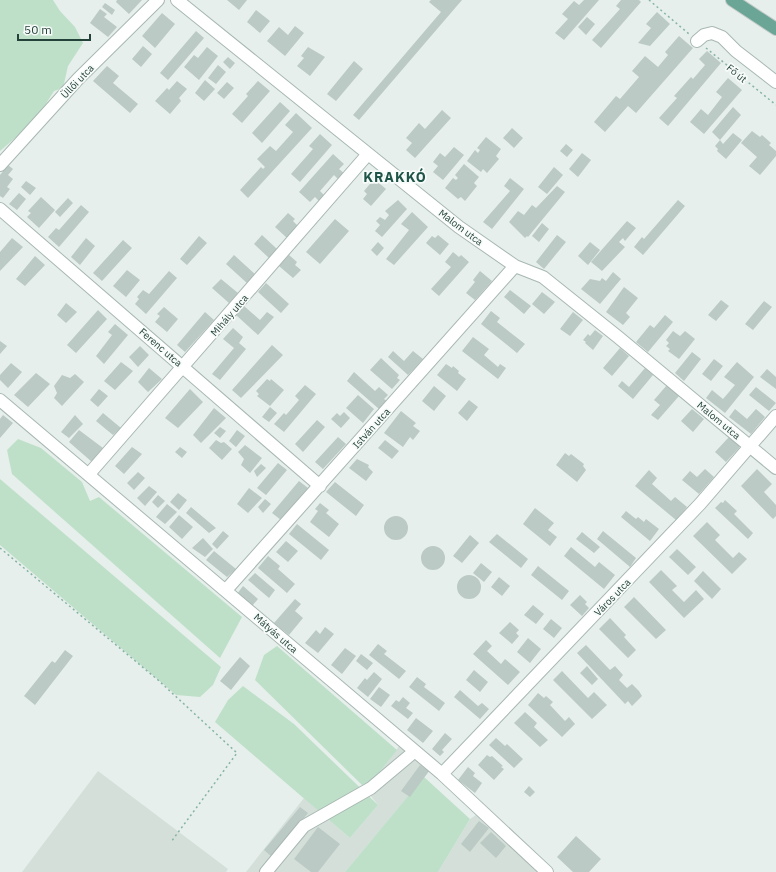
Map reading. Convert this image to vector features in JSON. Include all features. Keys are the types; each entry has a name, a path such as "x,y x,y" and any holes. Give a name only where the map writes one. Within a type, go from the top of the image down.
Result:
{"main road":[{"path":"732,0 776,29"}],"street":[{"name":"Üllői utca","path":"0,165 78,79 158,0"},
{"name":"Malom utca","path":"177,0 459,227 515,266 543,277 776,468"},
{"name":"Fő út","path":"697,41 704,35 712,33 722,36 736,51 776,82"},
{"name":"Mihály utca","path":"89,474 184,367 368,154"},
{"name":"Ferenc utca","path":"0,209 320,486"},
{"name":"István utca","path":"226,590 515,266"},
{"name":"Mátyás utca","path":"0,400 442,774 547,872"},
{"name":"Város utca","path":"442,774 700,504 776,416"},
{"path":"266,872 304,826 371,788 415,751"}],"path":[{"name":"Fő út","path":"649,0 776,105"},
{"path":"0,548 158,680 237,753 170,842"}],"shaded area":[{"path":"400,745 432,768 345,872 246,872 304,798 350,838 378,805 362,785 374,779"},
{"path":"98,771 228,869 226,872 22,872"},
{"path":"479,813 540,872 438,872 470,819"}],"green space":[{"path":"0,0 53,0 60,11 75,27 83,43 68,66 63,88 54,91 35,121 0,151"},
{"path":"18,439 41,448 82,482 90,501 99,497 242,617 220,658 12,474 7,450"},
{"path":"0,479 221,667 213,685 200,697 176,695 0,545"},
{"path":"277,646 397,750 374,779 362,785 255,680 264,655"},
{"path":"243,686 294,724 378,805 350,838 215,722 228,700"},
{"path":"424,777 470,819 438,872 345,872"}],"building":[{"path":"117,0 142,0 129,14 116,2"},
{"path":"227,0 247,0 239,10"},
{"path":"431,0 462,0 359,120 353,115 441,12 429,2"},
{"path":"584,0 599,0 564,40 555,33 568,19 562,14 574,1 579,5"},
{"path":"621,0 639,0 641,2 601,48 592,40 620,9 616,6"},
{"path":"105,3 115,10 112,15 102,7"},
{"path":"100,9 107,14 104,17 117,27 108,37 90,23"},
{"path":"256,10 270,21 260,33 247,22"},
{"path":"657,12 670,24 650,46 638,43 651,28 646,24"},
{"path":"162,13 175,24 155,48 142,36"},
{"path":"587,17 595,24 586,35 578,27"},
{"path":"295,26 304,33 285,56 267,41 279,27 288,35"},
{"path":"196,31 204,38 168,80 160,73"},
{"path":"679,36 693,48 636,113 628,106 605,132 594,122 616,96 620,99 639,77 632,71 645,56 658,67 668,55 665,52"},
{"path":"143,46 152,54 141,67 132,59"},
{"path":"207,47 218,56 199,80 184,67 194,55 198,58"},
{"path":"308,47 325,57 310,76 297,66 304,58 301,56"},
{"path":"707,51 721,63 668,126 659,118 677,98 674,96 691,77 693,79 705,65 699,59"},
{"path":"228,57 235,63 230,69 223,62"},
{"path":"354,61 363,69 336,101 327,94"},
{"path":"218,65 226,72 216,84 208,78"},
{"path":"107,66 119,76 113,83 138,104 130,113 93,81"},
{"path":"728,78 742,90 704,134 690,122 701,109 708,115 722,97 716,92"},
{"path":"205,80 215,89 204,101 195,93"},
{"path":"177,81 187,89 179,98 181,101 170,114 155,101 167,88 169,90"},
{"path":"258,81 270,91 242,123 232,114 248,96 246,94"},
{"path":"227,82 234,88 224,99 217,93"},
{"path":"280,102 290,111 262,143 252,133"},
{"path":"733,107 741,115 720,140 712,132"},
{"path":"442,110 451,118 415,158 406,150 412,143 406,138 419,123 425,129"},
{"path":"296,113 312,128 248,198 240,190 261,167 263,169 265,167 257,159 270,146 276,151 293,132 285,125"},
{"path":"512,128 523,138 514,148 503,138"},
{"path":"752,131 760,137 762,135 771,143 769,145 776,151 776,156 760,175 749,166 757,157 741,143"},
{"path":"733,133 742,140 726,159 717,151 718,149 715,146 720,140 723,144"},
{"path":"320,134 332,145 300,182 291,174 313,149 309,146"},
{"path":"486,137 501,149 496,156 499,159 487,173 483,169 481,172 467,161 475,150 478,153 480,150 477,148"},
{"path":"566,144 573,150 567,157 560,151"},
{"path":"454,147 464,155 443,180 433,172 438,166 433,162 440,153 445,157"},
{"path":"582,153 591,160 578,177 569,169"},
{"path":"333,154 344,164 339,169 345,174 339,180 334,175 320,191 325,196 320,202 315,197 310,202 299,192"},
{"path":"464,164 479,177 474,183 477,186 465,201 461,197 458,199 445,188 453,178 456,180 458,178 455,175"},
{"path":"8,165 13,169 8,175 13,179 7,187 10,189 3,198 0,196 0,175"},
{"path":"554,167 563,175 547,194 538,187"},
{"path":"510,178 524,189 492,229 483,222 510,191 504,186"},
{"path":"374,179 386,189 371,206 363,199 367,194 364,191"},
{"path":"26,181 36,188 30,195 21,187"},
{"path":"557,186 565,192 528,237 527,236 525,238 509,222 518,211 524,215 532,205 536,208"},
{"path":"19,193 26,199 17,210 9,204"},
{"path":"41,197 55,210 39,228 27,217 31,213 28,211"},
{"path":"68,198 73,203 60,217 55,212"},
{"path":"398,200 407,209 382,237 375,231 380,225 376,221 380,217 385,220 389,215 385,211"},
{"path":"678,200 685,206 643,255 634,247 642,237 644,239"},
{"path":"81,205 89,212 59,247 48,237 56,228 59,230"},
{"path":"412,212 428,227 394,265 386,259 409,230 401,224"},
{"path":"288,213 295,219 293,221 298,226 287,238 275,227"},
{"path":"335,219 349,231 320,264 306,252"},
{"path":"627,221 636,228 625,241 623,238 619,242 625,247 602,271 591,262"},
{"path":"542,223 549,229 539,242 532,236"},
{"path":"262,235 277,249 269,258 254,244"},
{"path":"438,235 449,244 440,255 426,243 432,236 435,238"},
{"path":"557,235 566,242 544,269 536,262"},
{"path":"199,236 207,243 187,265 180,259"},
{"path":"12,238 23,247 0,271 0,252"},
{"path":"86,238 95,246 80,265 71,257"},
{"path":"123,240 132,248 102,281 93,273"},
{"path":"378,242 384,248 377,256 371,250"},
{"path":"590,242 600,250 588,265 578,256"},
{"path":"453,252 459,257 461,255 469,262 439,296 431,289 451,267 445,262"},
{"path":"234,255 256,275 248,284 226,264"},
{"path":"289,255 297,262 295,265 301,270 293,278 279,266"},
{"path":"35,256 45,265 25,286 16,279"},
{"path":"127,270 140,280 126,297 113,286"},
{"path":"169,271 177,278 146,314 135,304 139,299 137,297 143,290 149,294"},
{"path":"480,271 492,281 475,300 466,293 475,282 473,280"},
{"path":"613,272 621,279 600,304 581,289 590,279 600,281 602,278 606,281"},
{"path":"221,279 238,293 229,303 212,288"},
{"path":"266,283 289,304 281,313 258,292"},
{"path":"624,287 638,298 626,313 630,317 623,325 606,312"},
{"path":"510,290 531,306 524,314 504,297"},
{"path":"542,292 555,302 544,314 532,304"},
{"path":"721,300 729,306 716,321 708,315"},
{"path":"764,301 772,307 753,330 745,324"},
{"path":"66,303 77,312 66,323 57,315"},
{"path":"244,306 260,320 267,312 274,317 258,335 236,315"},
{"path":"164,307 178,319 167,332 155,322 160,316 157,314"},
{"path":"98,310 107,319 76,353 67,345"},
{"path":"491,311 500,318 497,322 525,344 517,353 481,324"},
{"path":"205,312 214,320 185,352 177,345"},
{"path":"573,312 583,320 570,336 560,329"},
{"path":"665,315 673,322 648,352 636,342 650,325 654,328"},
{"path":"115,324 128,335 104,364 96,356 112,335 108,332"},
{"path":"233,328 243,337 239,343 246,349 220,380 212,374 234,348 223,339"},
{"path":"595,330 603,336 593,350 583,340 588,334 590,336"},
{"path":"673,331 680,336 685,331 695,339 679,359 668,351 670,349 666,346 669,343 666,340"},
{"path":"473,337 489,349 484,355 498,367 500,364 506,368 498,379 462,351"},
{"path":"0,341 7,346 0,354"},
{"path":"272,345 283,355 241,398 232,390"},
{"path":"140,346 149,355 138,367 129,357"},
{"path":"620,348 629,356 612,376 603,368"},
{"path":"393,351 404,361 413,351 423,359 408,375 388,357"},
{"path":"692,352 701,359 684,381 675,373"},
{"path":"381,358 399,375 397,378 400,380 392,389 370,370"},
{"path":"714,359 723,366 711,381 702,374"},
{"path":"121,362 133,371 115,390 104,381"},
{"path":"737,362 754,377 725,413 706,398 712,390 723,399 735,385 724,377"},
{"path":"11,363 22,372 8,388 0,380 0,375"},
{"path":"446,364 452,368 453,366 459,371 458,373 466,379 457,391 437,375"},
{"path":"149,368 162,379 148,392 138,382"},
{"path":"645,368 653,375 633,399 618,386 622,381 629,387"},
{"path":"767,369 776,377 776,389 760,377"},
{"path":"354,372 375,391 379,387 388,395 384,399 387,401 379,409 347,381"},
{"path":"36,373 50,384 28,407 14,395"},
{"path":"75,374 84,382 62,406 54,398 57,393 54,386 62,375 70,378"},
{"path":"267,379 270,381 271,379 284,390 270,406 257,396 259,394 256,391"},
{"path":"305,385 316,394 284,432 274,424 284,413 286,415 299,400 295,396"},
{"path":"667,385 679,396 658,420 651,415 660,405 654,400"},
{"path":"434,386 446,396 434,411 422,401"},
{"path":"756,387 776,403 769,411 749,395"},
{"path":"99,389 108,396 98,407 90,400"},
{"path":"190,389 203,402 178,428 165,418"},
{"path":"358,395 374,409 363,423 346,408"},
{"path":"469,400 478,407 467,421 458,413"},
{"path":"270,407 277,413 269,422 262,417"},
{"path":"214,408 226,418 201,443 193,435"},
{"path":"692,409 704,419 693,432 681,421"},
{"path":"735,409 747,419 756,409 765,417 751,434 729,417"},
{"path":"401,411 416,423 413,426 420,431 413,440 410,437 403,447 384,433"},
{"path":"344,412 350,418 341,428 331,419 337,413 340,416"},
{"path":"103,413 121,428 113,435 96,421"},
{"path":"3,415 13,423 0,438 0,419"},
{"path":"75,415 83,424 69,438 61,432"},
{"path":"317,420 325,427 303,452 295,444"},
{"path":"220,427 226,431 220,438 214,433"},
{"path":"79,430 103,448 92,462 69,442"},
{"path":"237,430 245,436 236,447 229,441"},
{"path":"338,437 346,444 323,469 315,462"},
{"path":"729,437 739,445 739,448 726,462 715,452"},
{"path":"216,440 221,443 224,442 232,449 222,460 209,448"},
{"path":"385,440 399,451 392,459 378,448"},
{"path":"245,445 262,458 250,473 241,465 244,459 238,452"},
{"path":"132,447 142,454 124,474 115,466"},
{"path":"180,447 187,452 182,458 175,452"},
{"path":"565,453 569,456 571,454 584,464 583,466 586,470 577,482 556,465"},
{"path":"357,459 369,465 368,467 373,472 366,481 349,468"},
{"path":"278,463 287,470 266,495 257,488"},
{"path":"261,464 266,468 257,477 254,471"},
{"path":"705,469 714,477 699,494 682,480 690,471 697,477"},
{"path":"757,469 772,484 764,492 776,505 776,516 773,519 741,486"},
{"path":"649,470 657,478 652,484 671,501 675,497 687,507 676,520 635,486"},
{"path":"138,472 145,478 134,490 127,483"},
{"path":"299,481 308,488 281,520 272,513"},
{"path":"335,482 364,505 356,516 326,492"},
{"path":"149,486 157,492 145,506 137,498"},
{"path":"249,488 262,498 248,513 237,504"},
{"path":"178,493 187,500 179,510 170,502"},
{"path":"158,495 165,501 158,508 152,502"},
{"path":"265,499 271,504 263,513 258,507"},
{"path":"725,500 737,511 734,514 753,533 748,539 715,508"},
{"path":"320,503 329,510 326,513 339,524 329,537 310,522 318,511 315,509"},
{"path":"167,504 177,512 165,524 156,517"},
{"path":"191,507 216,528 209,533 186,513"},
{"path":"535,508 554,523 548,530 557,537 550,546 523,524"},
{"path":"626,511 636,519 638,517 644,522 646,519 659,529 650,541 621,517"},
{"path":"179,515 193,527 182,539 169,527"},
{"path":"396,516 405,519 408,528 405,537 396,540 387,537 384,528 387,519"},
{"path":"707,522 720,535 715,540 733,558 739,552 747,559 732,574 693,536"},
{"path":"297,524 329,550 321,560 289,534"},
{"path":"223,531 229,536 217,549 212,544"},
{"path":"603,531 636,558 630,567 597,539"},
{"path":"582,532 600,547 594,553 576,539"},
{"path":"497,534 528,559 521,568 489,542"},
{"path":"470,535 479,543 462,563 453,556"},
{"path":"203,538 213,549 205,557 192,548"},
{"path":"286,541 298,551 288,562 276,552"},
{"path":"433,546 442,549 445,558 442,567 433,570 424,567 421,558 424,549"},
{"path":"571,547 595,567 599,562 615,575 604,589 564,556"},
{"path":"677,549 696,567 688,575 669,557"},
{"path":"214,551 236,569 227,577 206,560"},
{"path":"268,556 280,566 278,569 295,584 287,593 258,568"},
{"path":"481,563 492,572 484,582 473,573"},
{"path":"538,566 569,591 562,600 531,575"},
{"path":"661,570 677,586 672,590 684,602 696,590 704,599 684,618 649,582"},
{"path":"703,571 721,589 712,599 694,581"},
{"path":"255,573 275,590 269,598 248,580"},
{"path":"469,575 478,578 481,587 478,596 469,599 460,596 457,587 460,578"},
{"path":"499,577 510,586 502,596 491,587"},
{"path":"243,586 258,599 252,606 237,594"},
{"path":"580,595 587,602 585,604 589,608 582,616 570,605"},
{"path":"634,597 666,630 656,639 624,607"},
{"path":"295,599 301,604 295,611 303,618 289,635 274,623"},
{"path":"533,605 544,614 536,624 524,615"},
{"path":"610,618 626,635 624,637 636,650 628,658 599,629"},
{"path":"551,619 562,628 554,638 543,629"},
{"path":"510,622 519,630 516,633 519,636 512,644 499,633"},
{"path":"325,627 334,634 318,653 305,643 316,630 320,634"},
{"path":"528,638 541,649 530,663 517,652"},
{"path":"486,640 492,646 487,651 501,664 505,659 520,672 508,685 473,654"},
{"path":"378,644 387,651 384,654 406,671 399,679 369,655"},
{"path":"586,645 610,670 615,666 623,675 619,680 627,688 632,684 639,691 642,696 632,706 628,701 625,704 577,653"},
{"path":"345,648 356,656 342,674 331,665"},
{"path":"65,650 73,656 35,705 24,696 52,661 55,663"},
{"path":"361,654 373,663 367,670 356,661"},
{"path":"240,657 250,666 231,690 220,681"},
{"path":"587,666 598,679 592,685 580,673"},
{"path":"474,670 488,682 480,692 466,680"},
{"path":"562,671 588,698 594,692 607,705 592,719 553,680"},
{"path":"374,672 382,679 368,697 357,688 365,678 367,680"},
{"path":"417,677 426,684 424,687 445,703 439,711 409,687"},
{"path":"379,687 390,695 381,707 370,699"},
{"path":"460,690 478,706 482,703 489,709 480,719 454,697"},
{"path":"538,693 544,698 546,696 553,702 550,705 565,721 569,717 575,724 562,737 528,705"},
{"path":"403,697 410,703 406,708 413,713 408,719 391,706 396,700 399,702"},
{"path":"525,712 537,723 534,727 548,740 540,747 514,723"},
{"path":"416,718 433,731 423,743 407,730"},
{"path":"445,733 452,739 442,750 444,752 440,756 432,749"},
{"path":"496,738 505,746 507,744 523,759 514,768 489,745"},
{"path":"487,755 490,757 492,756 503,766 501,767 504,769 494,780 478,765"},
{"path":"420,765 429,771 410,797 401,791"},
{"path":"468,767 475,773 473,776 482,783 475,793 458,780"},
{"path":"529,786 535,792 530,797 524,792"},
{"path":"300,807 308,813 272,857 264,850"},
{"path":"479,821 489,828 470,852 461,844"},
{"path":"318,827 340,844 318,872 311,872 294,859"},
{"path":"491,832 506,846 496,858 480,843"},
{"path":"576,836 601,859 589,872 573,872 557,857"}],"district":[{"name":"KRAKKÓ","path":"395,177"}]}
